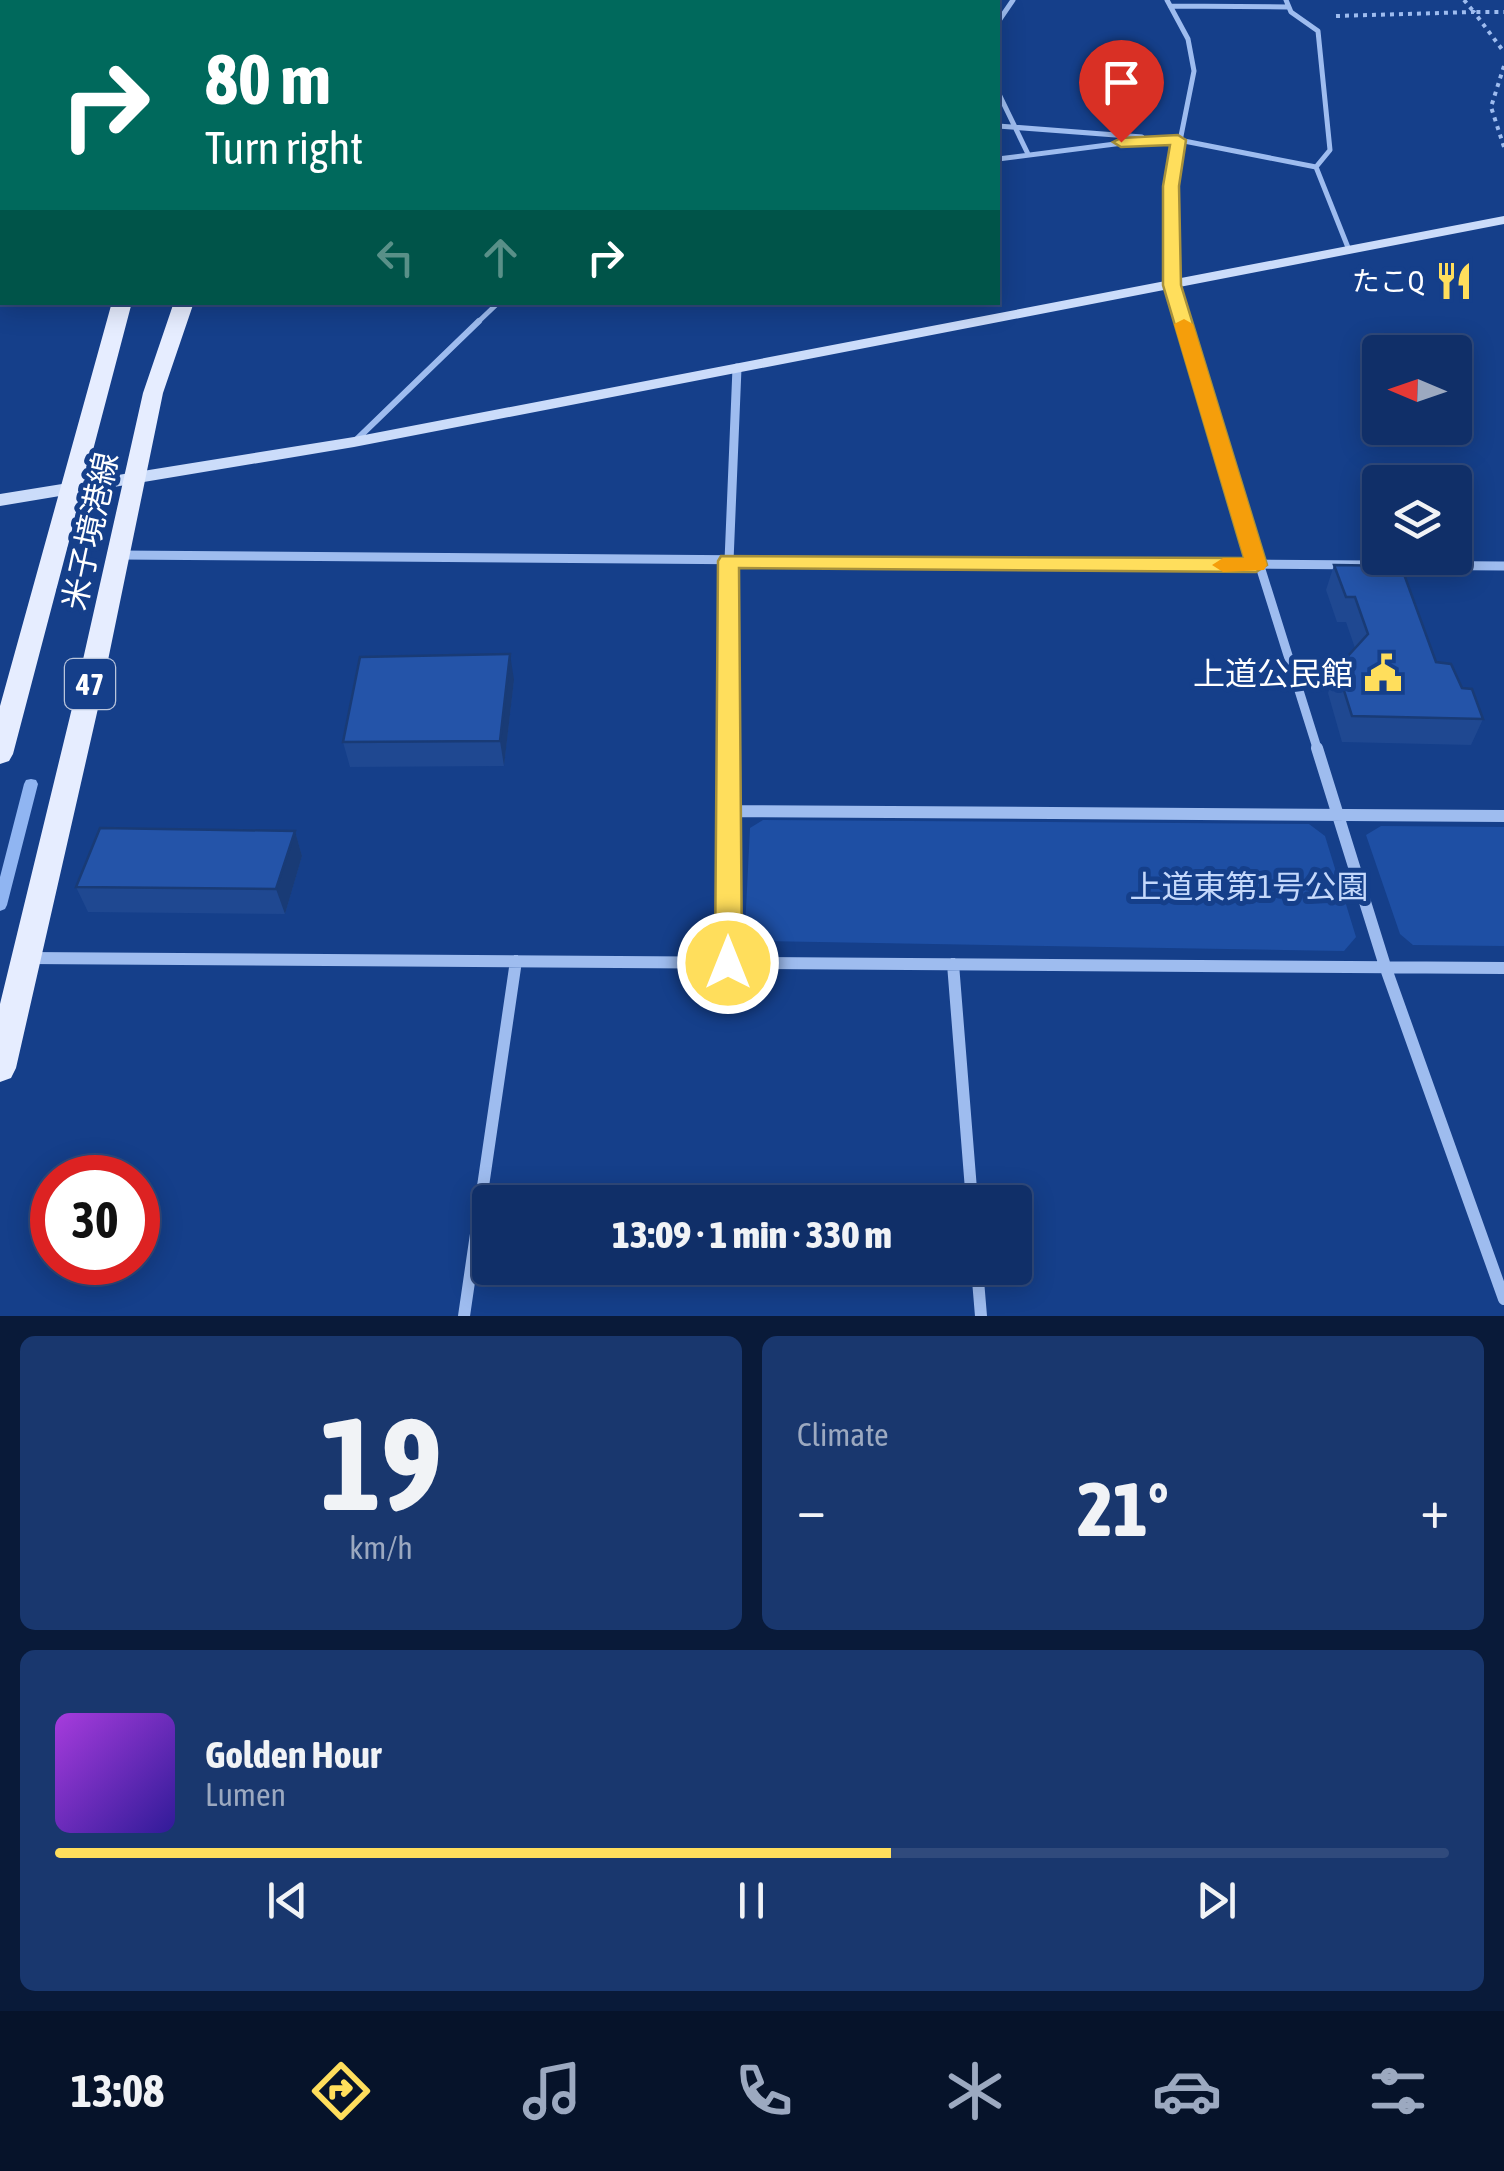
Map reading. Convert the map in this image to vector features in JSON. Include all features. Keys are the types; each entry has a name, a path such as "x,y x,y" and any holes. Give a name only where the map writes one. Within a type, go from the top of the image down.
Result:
{"main road":[{"name":"米子境港線","path":"0,754 121,305"},
{"name":"米子境港線","path":"0,1068 153,393 183,305"}],"street":[{"path":"0,500 354,442 1504,220"},
{"path":"1172,285 1256,565 1385,966 1504,1299"},
{"path":"728,963 729,561 737,368"},
{"path":"118,555 1504,566"},
{"path":"729,811 1504,816"},
{"path":"27,958 1504,968"},
{"path":"464,1316 516,962"},
{"path":"952,964 971,1185"},
{"path":"978,1285 981,1316"}],"lane":[{"path":"1172,285 1171,186 1194,71 1188,40 1168,3 1287,4 1318,31 1330,150 1316,167"},
{"path":"1000,96 1028,154"},
{"path":"1000,126 1178,140 1316,167"},
{"path":"1000,159 1154,139"},
{"path":"1316,167 1349,250"},
{"path":"354,442 496,305"}],"path":[{"path":"1464,0 1504,52"},
{"path":"1287,4 1336,16 1504,12"},
{"path":"1504,66 1491,107 1504,148"}],"green space":[{"name":"上道東第1号公園","path":"763,820 1309,824 1325,836 1356,937 1344,951 758,941 745,929 750,828"},
{"path":"1381,826 1504,827 1504,946 1413,945 1400,934 1366,835"}],"building":[{"name":"上道公民館","path":"1334,565 1362,565 1362,575 1404,575 1436,662 1451,664 1462,688 1472,689 1483,719 1352,716 1337,668 1368,634 1355,597 1346,597"},
{"path":"510,654 500,741 343,742 360,657"},
{"path":"100,828 295,831 276,889 76,887"}],"waterway":[{"path":"0,905 31,784"}],"slow traffic":[{"path":"1184,324 1256,565 1223,565"}],"place":[{"name":"たこQ","path":"1454,281"},
{"name":"上道公民館","path":"1383,673"}],"route":[{"path":"728,963 729,561 1256,565 1172,285 1169,234 1178,140 1121,142"}]}
